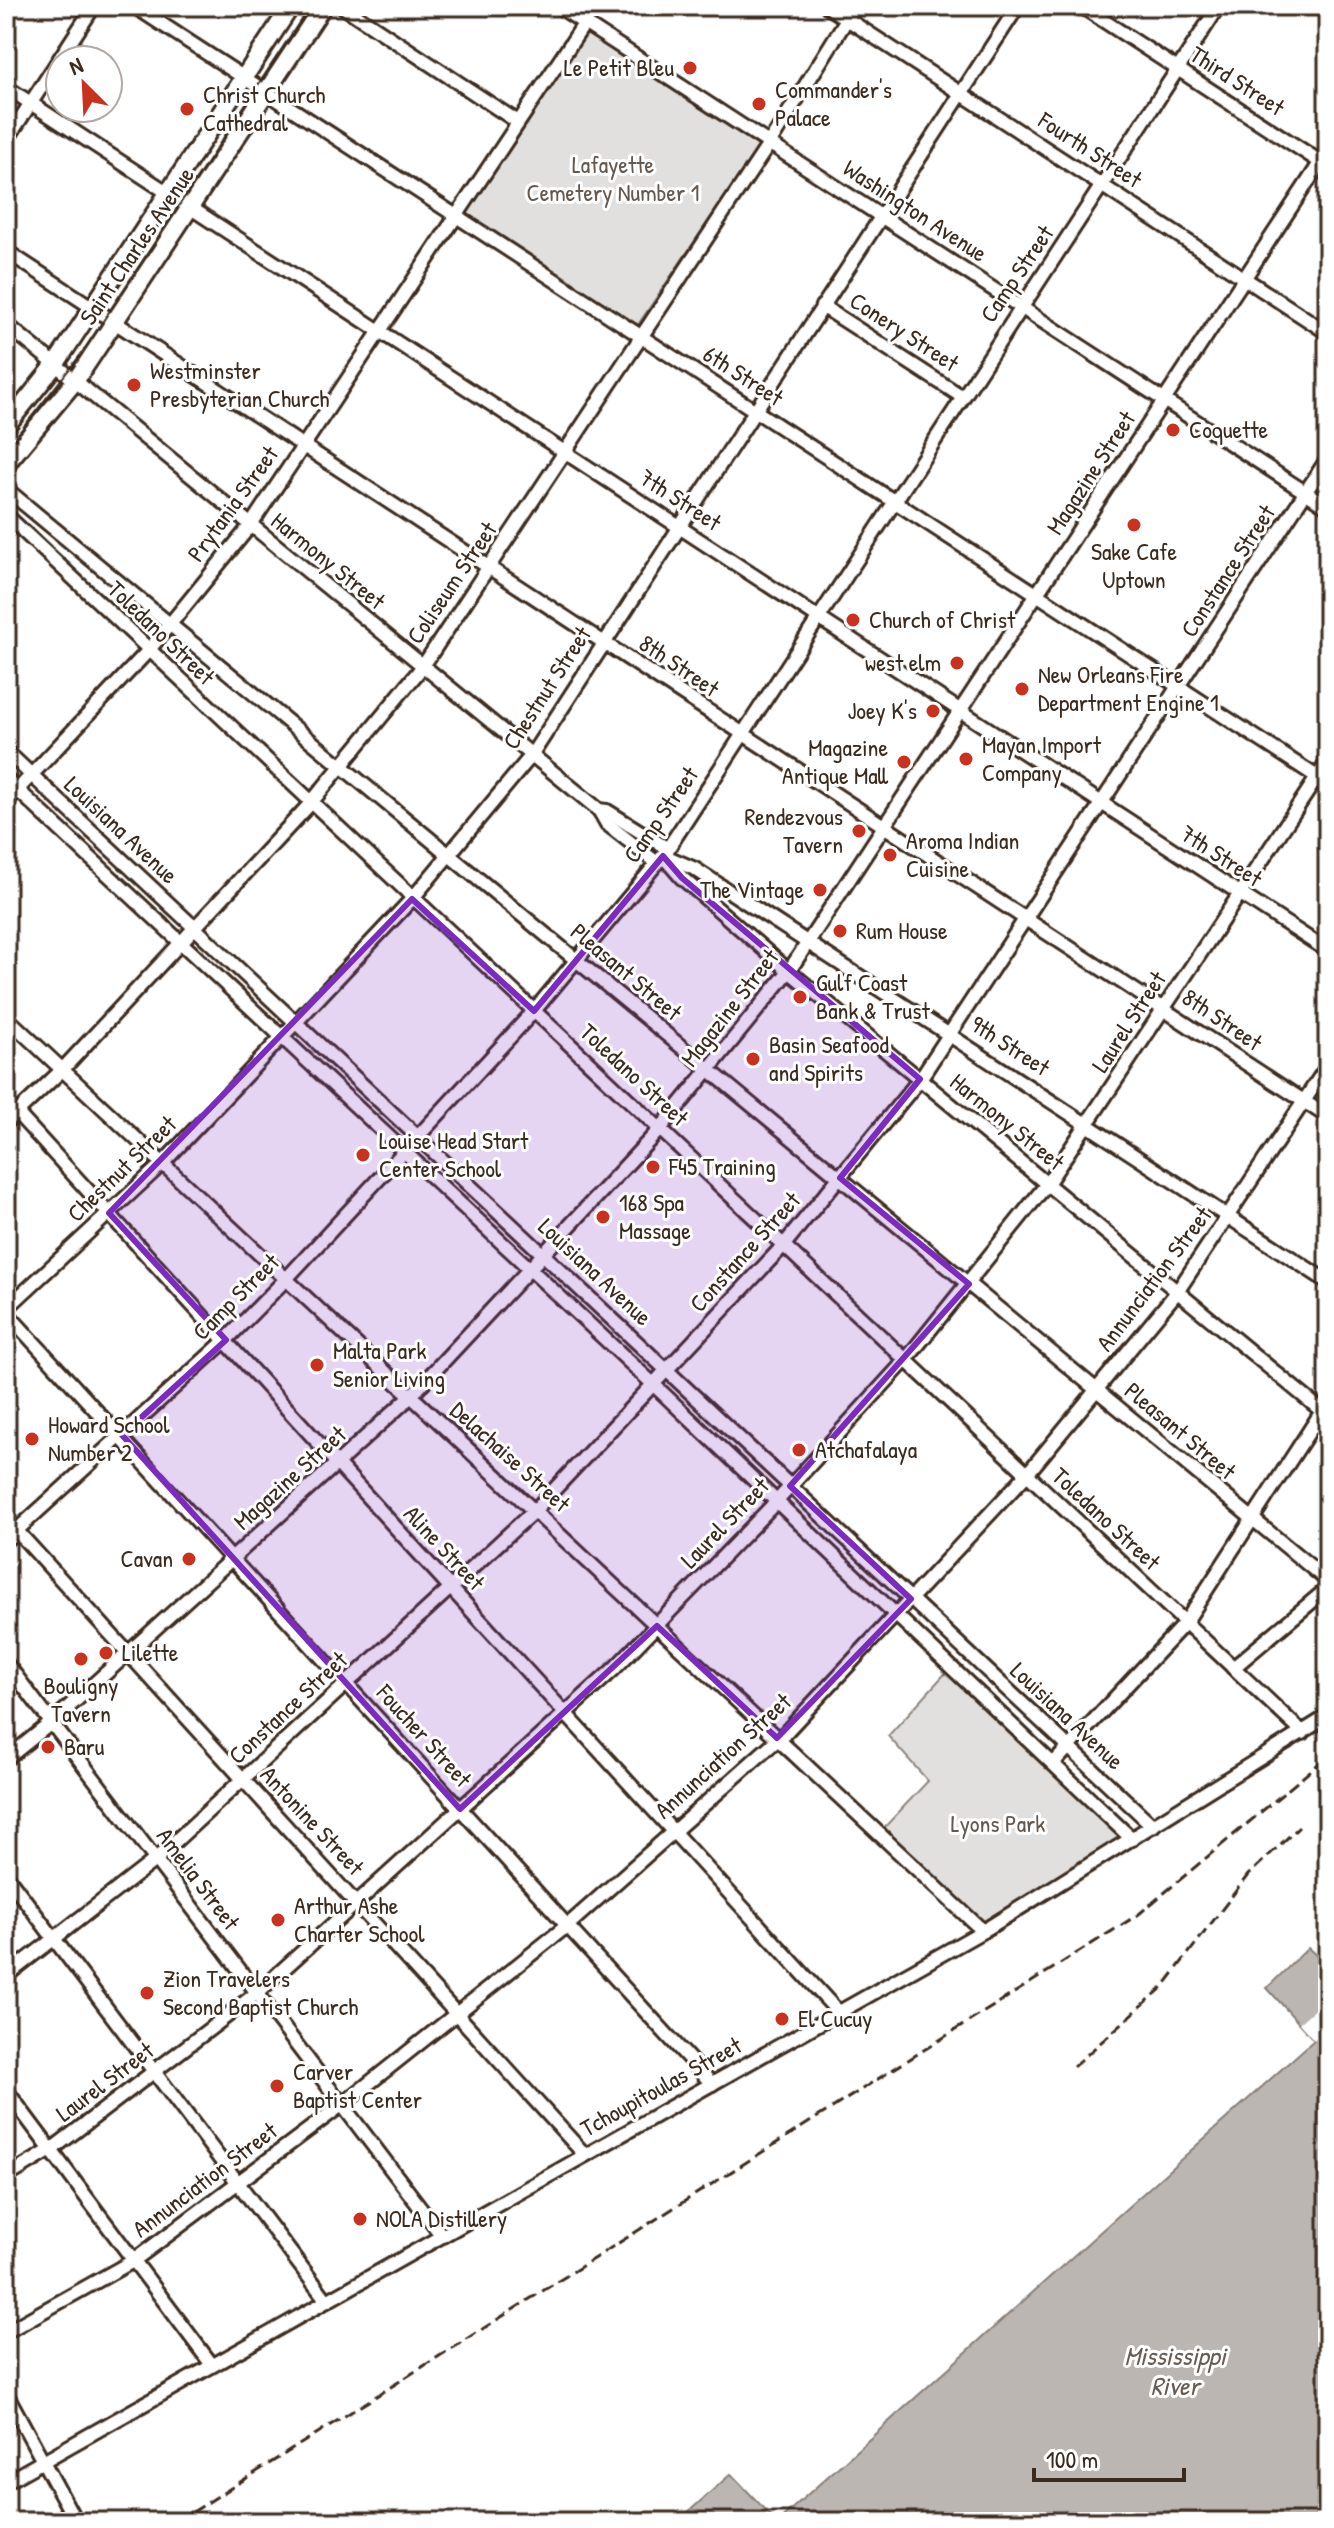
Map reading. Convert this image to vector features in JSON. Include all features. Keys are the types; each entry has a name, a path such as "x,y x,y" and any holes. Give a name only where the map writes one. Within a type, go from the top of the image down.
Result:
{"main road":[{"name":"Saint Charles Avenue","path":"6,426 55,365 291,6"},
{"name":"Saint Charles Avenue","path":"6,464 76,380 323,6"}],"street":[{"path":"6,141 94,6"},
{"name":"6th Street","path":"134,6 1323,781"},
{"path":"342,6 518,122"},
{"name":"Washington Avenue","path":"558,6 1328,507"},
{"name":"Prytania Street","path":"6,802 148,651 250,526 454,215 596,6"},
{"name":"Fourth Street","path":"827,6 1328,333"},
{"name":"Coliseum Street","path":"6,1123 62,1070 310,804 423,666 769,144 855,6"},
{"name":"Chestnut Street","path":"6,1310 163,1163 412,899 531,756 1018,6"},
{"name":"Third Street","path":"1081,6 1326,160"},
{"name":"Camp Street","path":"6,1540 226,1340 287,1278 534,1011 663,856 961,396 1023,307 1219,6"},
{"name":"7th Street","path":"6,87 193,206 379,331 1328,951"},
{"name":"Magazine Street","path":"6,1759 128,1654 411,1396 711,1071 808,943 1244,278 1326,160"},
{"name":"8th Street","path":"6,251 1328,1117"},
{"name":"Conery Street","path":"822,306 961,396"},
{"name":"Harmony Street","path":"6,324 531,756 663,856 682,878 789,971 1177,1292 1326,1410"},
{"name":"Constance Street","path":"6,1976 155,1860 536,1509 783,1246 920,1079 1328,458"},
{"name":"Pleasant Street","path":"6,489 172,623 342,768 1328,1581"},
{"name":"Toledano Street","path":"6,515 310,804 1303,1733"},
{"name":"Louisiana Avenue","path":"6,751 1153,1826"},
{"name":"Laurel Street","path":"6,2177 51,2150 257,1993 566,1713 657,1626 777,1501 905,1361 1047,1184 1239,895 1323,781 1328,761"},
{"name":"Louisiana Avenue","path":"6,779 591,1325 1132,1839"},
{"name":"9th Street","path":"663,856 695,869 1328,1282"},
{"name":"Delachaise Street","path":"6,1017 536,1509 983,1931"},
{"name":"Annunciation Street","path":"6,2332 133,2261 343,2104 568,1925 777,1738 1027,1474 1097,1390 1177,1292 1328,1065"},
{"name":"Aline Street","path":"17,1113 839,2013"},
{"name":"Foucher Street","path":"6,1310 712,2084"},
{"path":"591,1325 604,1311"},
{"path":"1054,1763 1185,1623 1326,1410"},
{"name":"Antonine Street","path":"6,1519 585,2155"},
{"path":"1233,1668 1328,1588"},
{"name":"Amelia Street","path":"6,1663 442,2236"},
{"name":"Tchoupitoulas Street","path":"6,2482 983,1931 1328,1716"},
{"path":"6,1875 327,2301"},
{"path":"6,2090 212,2365"},
{"path":"6,2393 76,2522"}],"highlighted area":[{"path":"663,856 682,878 920,1079 840,1178 969,1284 790,1486 911,1599 777,1738 657,1626 460,1809 122,1435 226,1340 109,1213 412,899 534,1011"}],"green space":[{"name":"Lafayette Cemetery Number 1","path":"588,32 760,145 637,326 467,214"},
{"name":"Lyons Park","path":"952,1666 1132,1839 983,1931 879,1833 928,1781 888,1736"}],"water":[{"name":"Mississippi River","path":"1308,1948 1328,1966 1328,2522 777,2522 1314,2040 1267,1988"},
{"path":"731,2474 777,2522 677,2522"}],"pier":[{"path":"1328,1997 1328,2027 1314,2040 1299,2023"}],"tram line":[{"path":"6,449 82,353 310,6"}],"railway":[{"path":"177,2522 1139,1914 1328,1756"},
{"path":"1073,2067 1163,1987 1248,1875 1299,1827"}],"place":[{"name":"Le Petit Bleu","path":"690,68"},
{"name":"Commander's Palace","path":"759,104"},
{"name":"Christ Church Cathedral","path":"187,109"},
{"name":"Westminster Presbyterian Church","path":"134,385"},
{"name":"Coquette","path":"1173,430"},
{"name":"Sake Cafe Uptown","path":"1134,525"},
{"name":"Church of Christ","path":"853,620"},
{"name":"west elm","path":"957,663"},
{"name":"New Orleans Fire Department Engine 1","path":"1022,689"},
{"name":"Joey K's","path":"933,711"},
{"name":"Mayan Import Company","path":"966,759"},
{"name":"Magazine Antique Mall","path":"904,762"},
{"name":"Rendezvous Tavern","path":"859,831"},
{"name":"Aroma Indian Cuisine","path":"890,855"},
{"name":"The Vintage","path":"820,890"},
{"name":"Rum House","path":"840,931"},
{"name":"Gulf Coast Bank & Trust","path":"800,997"},
{"name":"Basin Seafood and Spirits","path":"753,1059"},
{"name":"Louise Head Start Center School","path":"363,1155"},
{"name":"F45 Training","path":"653,1167"},
{"name":"168 Spa Massage","path":"603,1217"},
{"name":"Malta Park Senior Living","path":"317,1365"},
{"name":"Howard School Number 2","path":"32,1439"},
{"name":"Atchafalaya","path":"799,1450"},
{"name":"Cavan","path":"189,1559"},
{"name":"Lilette","path":"106,1653"},
{"name":"Bouligny Tavern","path":"81,1659"},
{"name":"Baru","path":"48,1747"},
{"name":"Arthur Ashe Charter School","path":"278,1920"},
{"name":"Zion Travelers Second Baptist Church","path":"147,1993"},
{"name":"El Cucuy","path":"782,2019"},
{"name":"Carver Baptist Center","path":"277,2086"},
{"name":"NOLA Distillery","path":"360,2219"}]}
